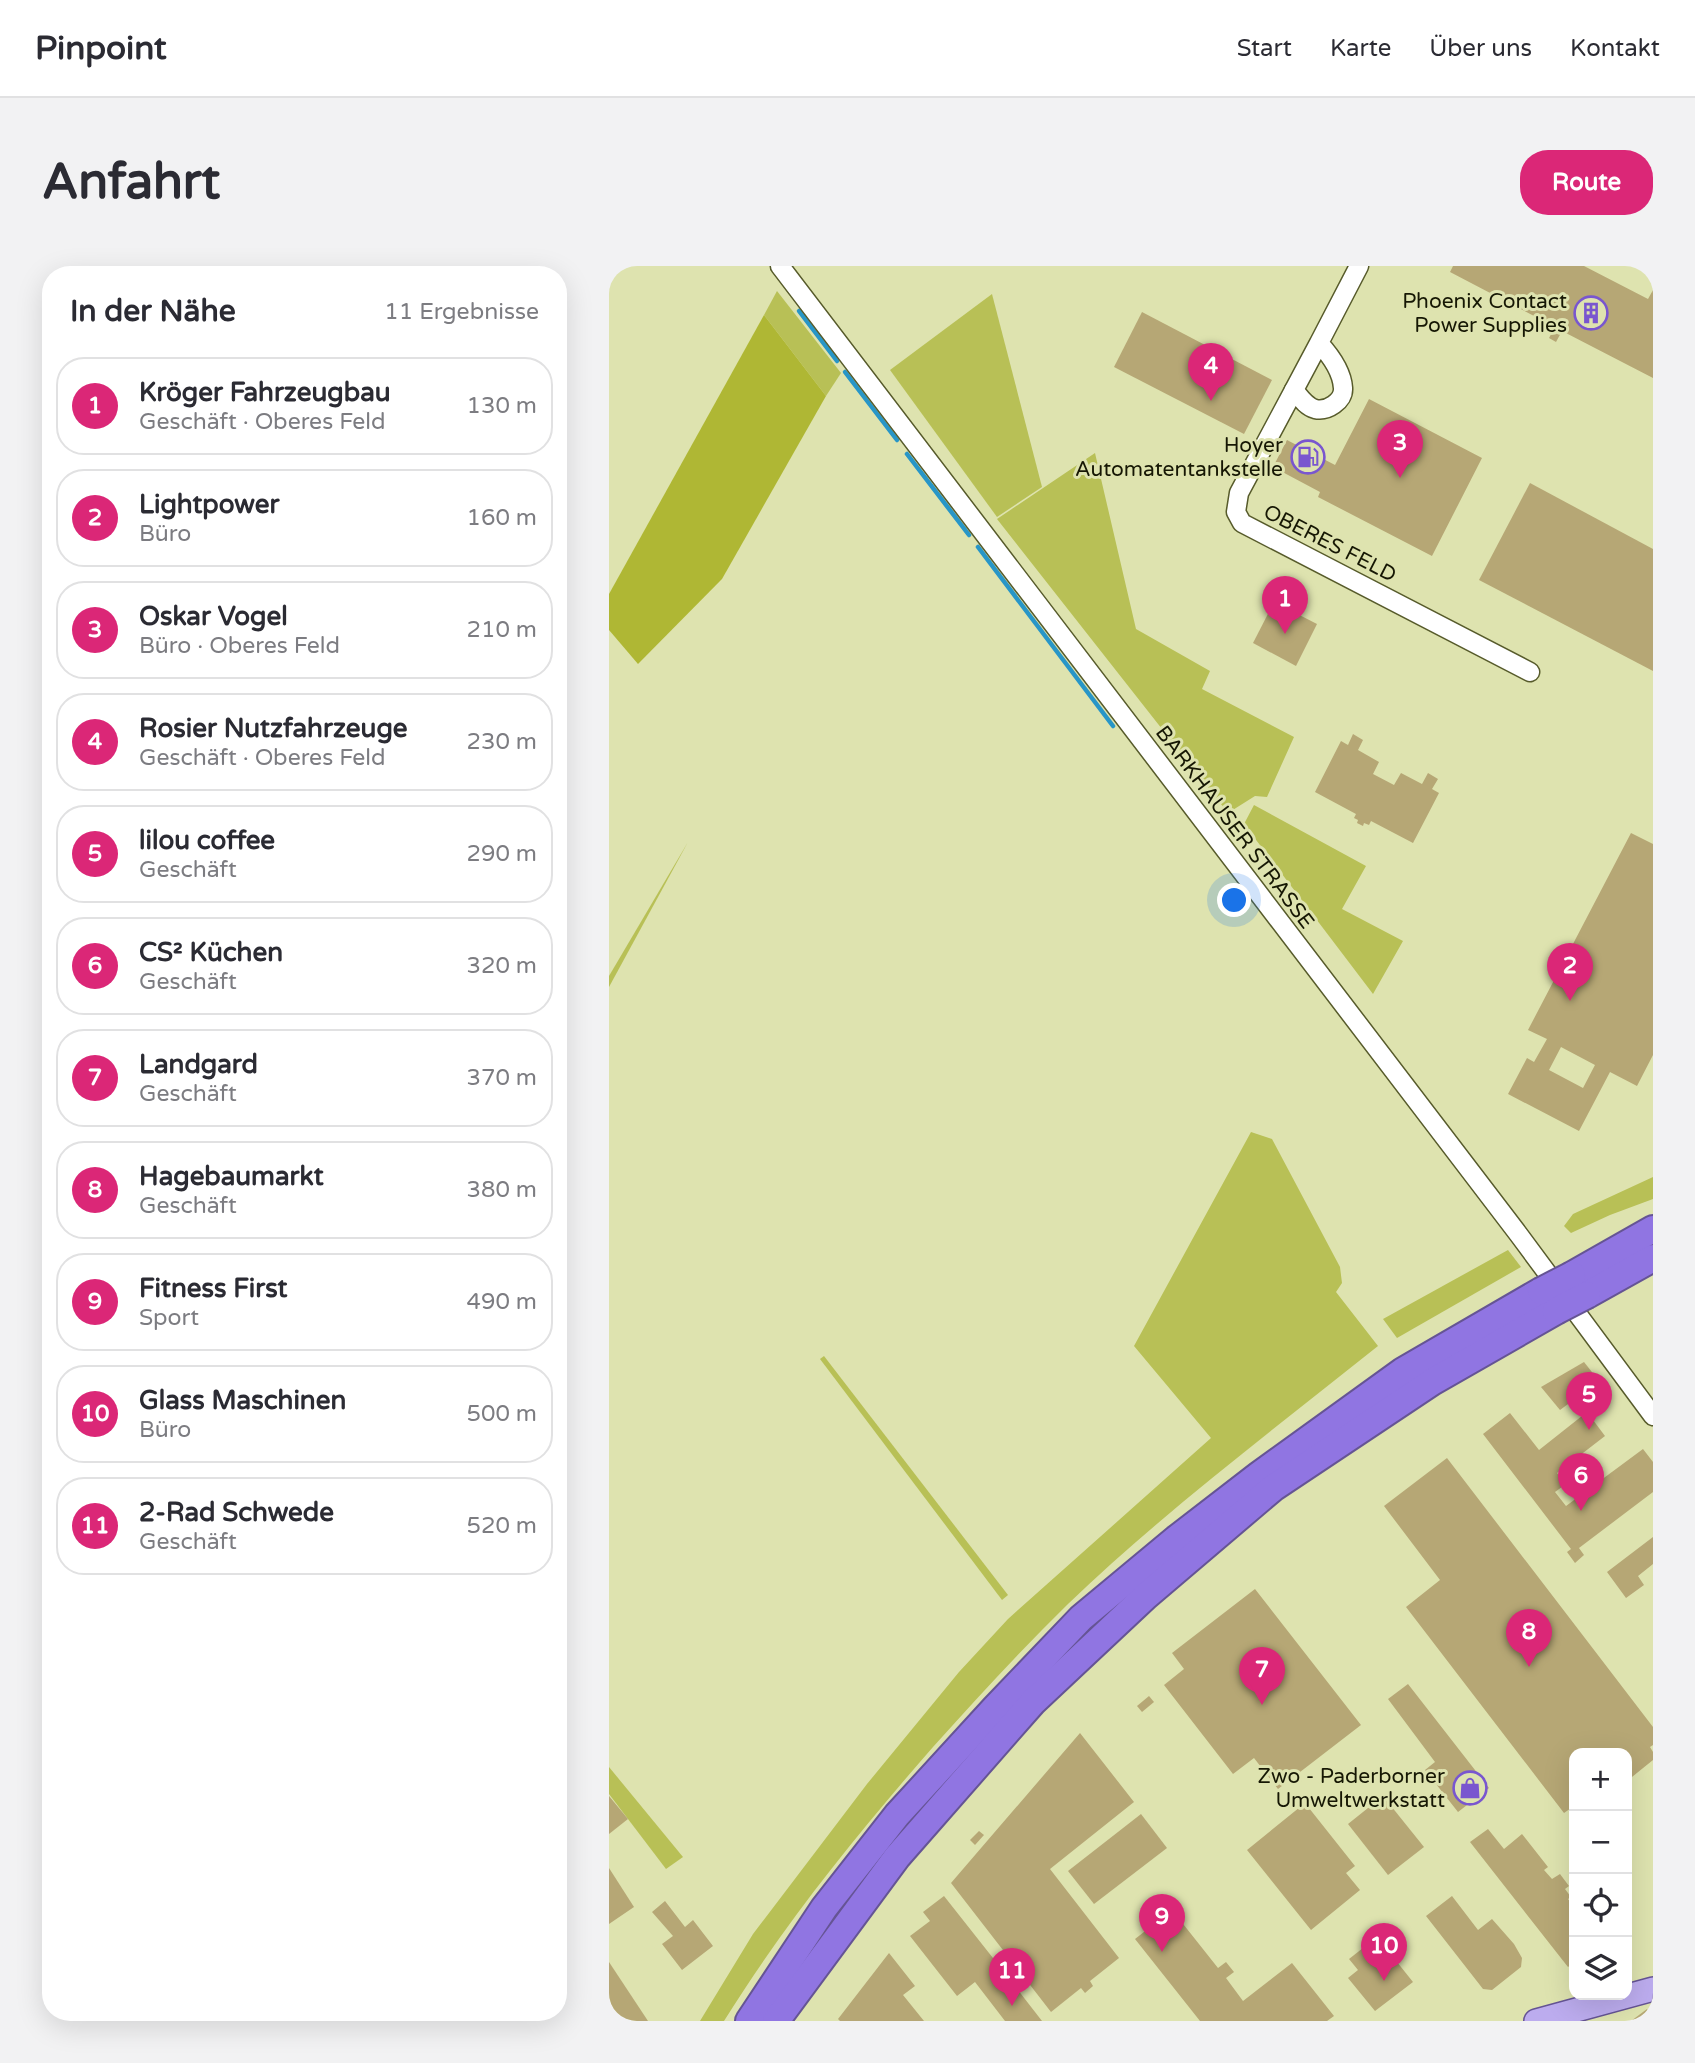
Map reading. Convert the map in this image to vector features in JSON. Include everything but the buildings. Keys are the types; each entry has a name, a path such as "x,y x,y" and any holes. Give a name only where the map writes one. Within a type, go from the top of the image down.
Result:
{"highway":[{"path":"1580,1285 1653,1230"},
{"path":"749,2021 824,1908 897,1815 1081,1618 1259,1475 1418,1377 1653,1241"},
{"path":"1580,1285 1653,1258"},
{"path":"1580,1285 1653,1268"},
{"path":"776,2021 897,1857 1033,1702 1146,1596 1273,1488 1418,1377"}],"main road":[{"path":"1536,2021 1653,1989"}],"street":[{"name":"BARKHAUSER STRASSE","path":"780,266 1519,1235 1653,1416"},
{"name":"OBERES FELD","path":"1359,266 1239,493 1236,512 1242,523 1530,673"},
{"path":"1294,390 1303,402 1316,409 1332,406 1341,397 1343,385 1330,355 1319,343"}],"green space":[{"path":"777,291 841,373 826,396 764,315"},
{"path":"992,294 1042,487 997,517 890,370"},
{"path":"1095,453 1136,629 1210,671 1202,689 1294,737 1267,797 1255,796 1228,813 997,519"},
{"path":"1254,805 1366,866 1342,909 1403,941 1373,994 1244,824"},
{"path":"688,842 609,987 609,976"},
{"path":"1251,1132 1272,1139 1340,1267 1342,1283 1336,1292 1378,1346 1181,1504 1051,1621 933,1747 850,1846 797,1914 724,2021 700,2021 753,1934 867,1784 959,1672 1008,1619 1211,1438 1134,1346"},
{"path":"1653,1177 1653,1199 1571,1233 1564,1226 1573,1214"},
{"path":"1508,1250 1521,1267 1397,1338 1383,1319"},
{"path":"824,1356 1008,1595 1002,1600 820,1359"},
{"path":"609,1767 683,1857 666,1869 609,1794"}],"shaded area":[{"path":"764,315 826,396 722,579 638,664 609,630 609,594"}],"waterway":[{"path":"799,311 837,361"},
{"path":"845,372 897,440"},
{"path":"907,454 969,535"},
{"path":"978,547 1113,726"}],"place":[{"name":"Phoenix Contact Power Supplies","path":"1591,313"},
{"name":"Rosier Nutzfahrzeuge","path":"1211,401"},
{"name":"Hoyer Automatentankstelle","path":"1308,457"},
{"name":"Oskar Vogel","path":"1400,478"},
{"name":"Kröger Fahrzeugbau","path":"1285,634"},
{"name":"Lightpower","path":"1570,1001"},
{"name":"lilou coffee","path":"1589,1430"},
{"name":"CS² Küchen","path":"1581,1511"},
{"name":"Hagebaumarkt","path":"1529,1667"},
{"name":"Landgard","path":"1262,1705"},
{"name":"Zwo - Paderborner Umweltwerkstatt","path":"1470,1788"},
{"name":"Fitness First","path":"1162,1952"},
{"name":"Glass Maschinen","path":"1384,1981"},
{"name":"2-Rad Schwede","path":"1012,2006"}]}
